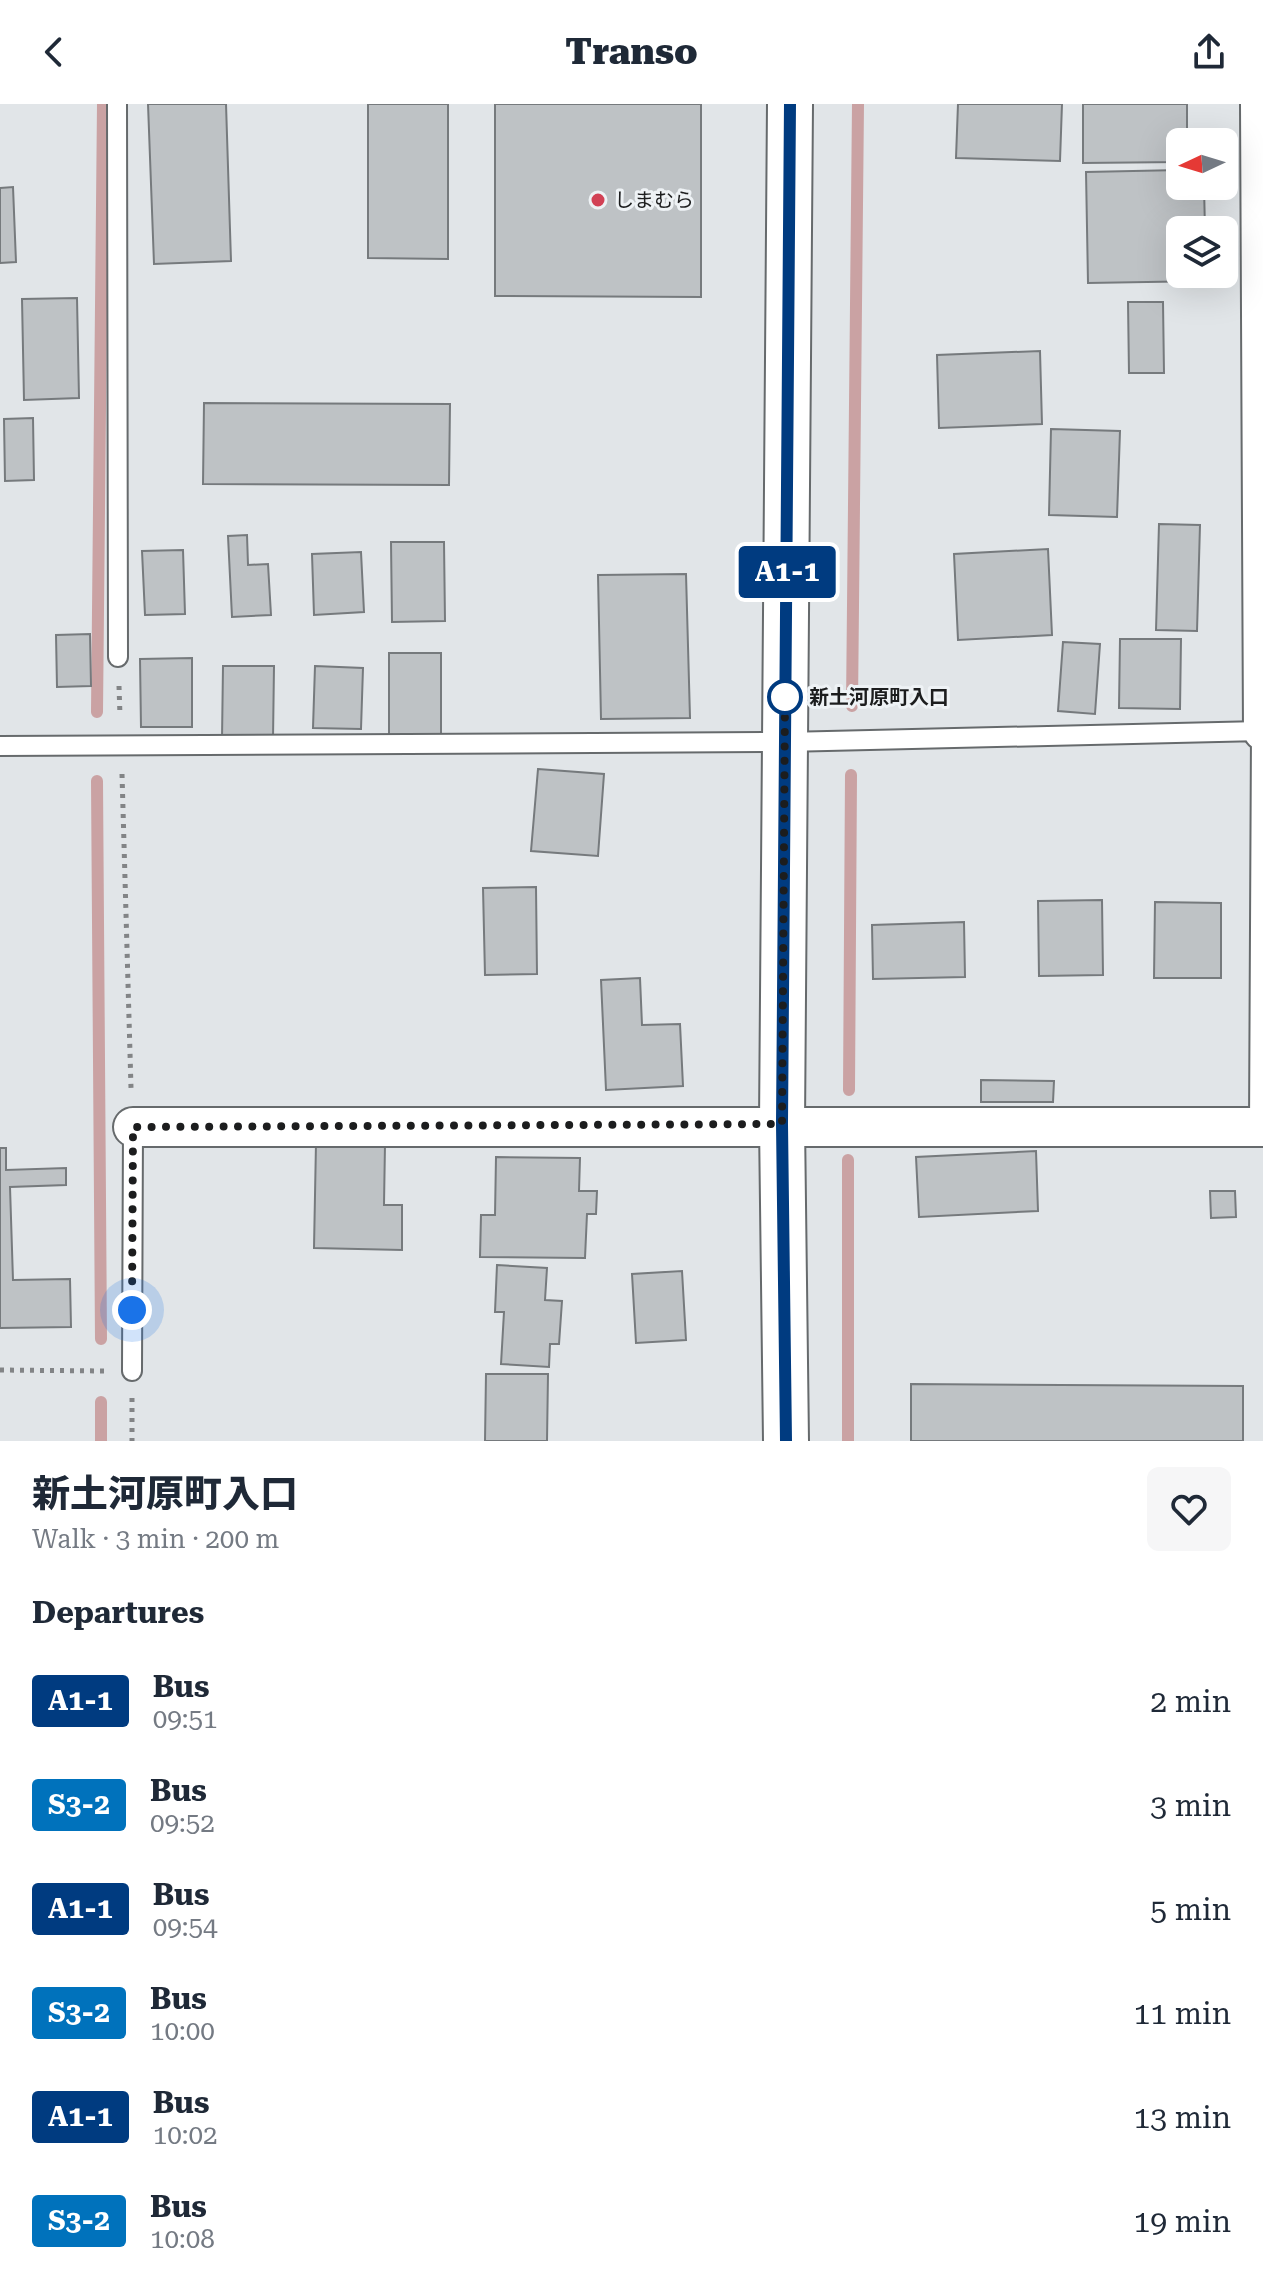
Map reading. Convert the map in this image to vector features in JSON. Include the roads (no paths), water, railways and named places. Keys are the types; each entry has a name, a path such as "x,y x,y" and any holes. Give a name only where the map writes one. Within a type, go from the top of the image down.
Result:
{"main road":[{"path":"786,1441 782,1124 790,104"}],"street":[{"path":"1260,104 1262,731"},
{"path":"133,1127 782,1124 1261,1127"}],"lane":[{"path":"117,104 118,657"},
{"path":"0,746 785,742 1262,731 1261,1127"},
{"path":"132,1371 133,1127"}],"waterway":[{"path":"97,712 103,104"},
{"path":"852,706 858,104"},
{"path":"849,1090 851,775"},
{"path":"97,781 101,1339"},
{"path":"848,1160 848,1441"},
{"path":"101,1402 101,1441"}],"place":[{"name":"しまむら","path":"598,200"},
{"name":"新土河原町入口","path":"785,697"}]}
